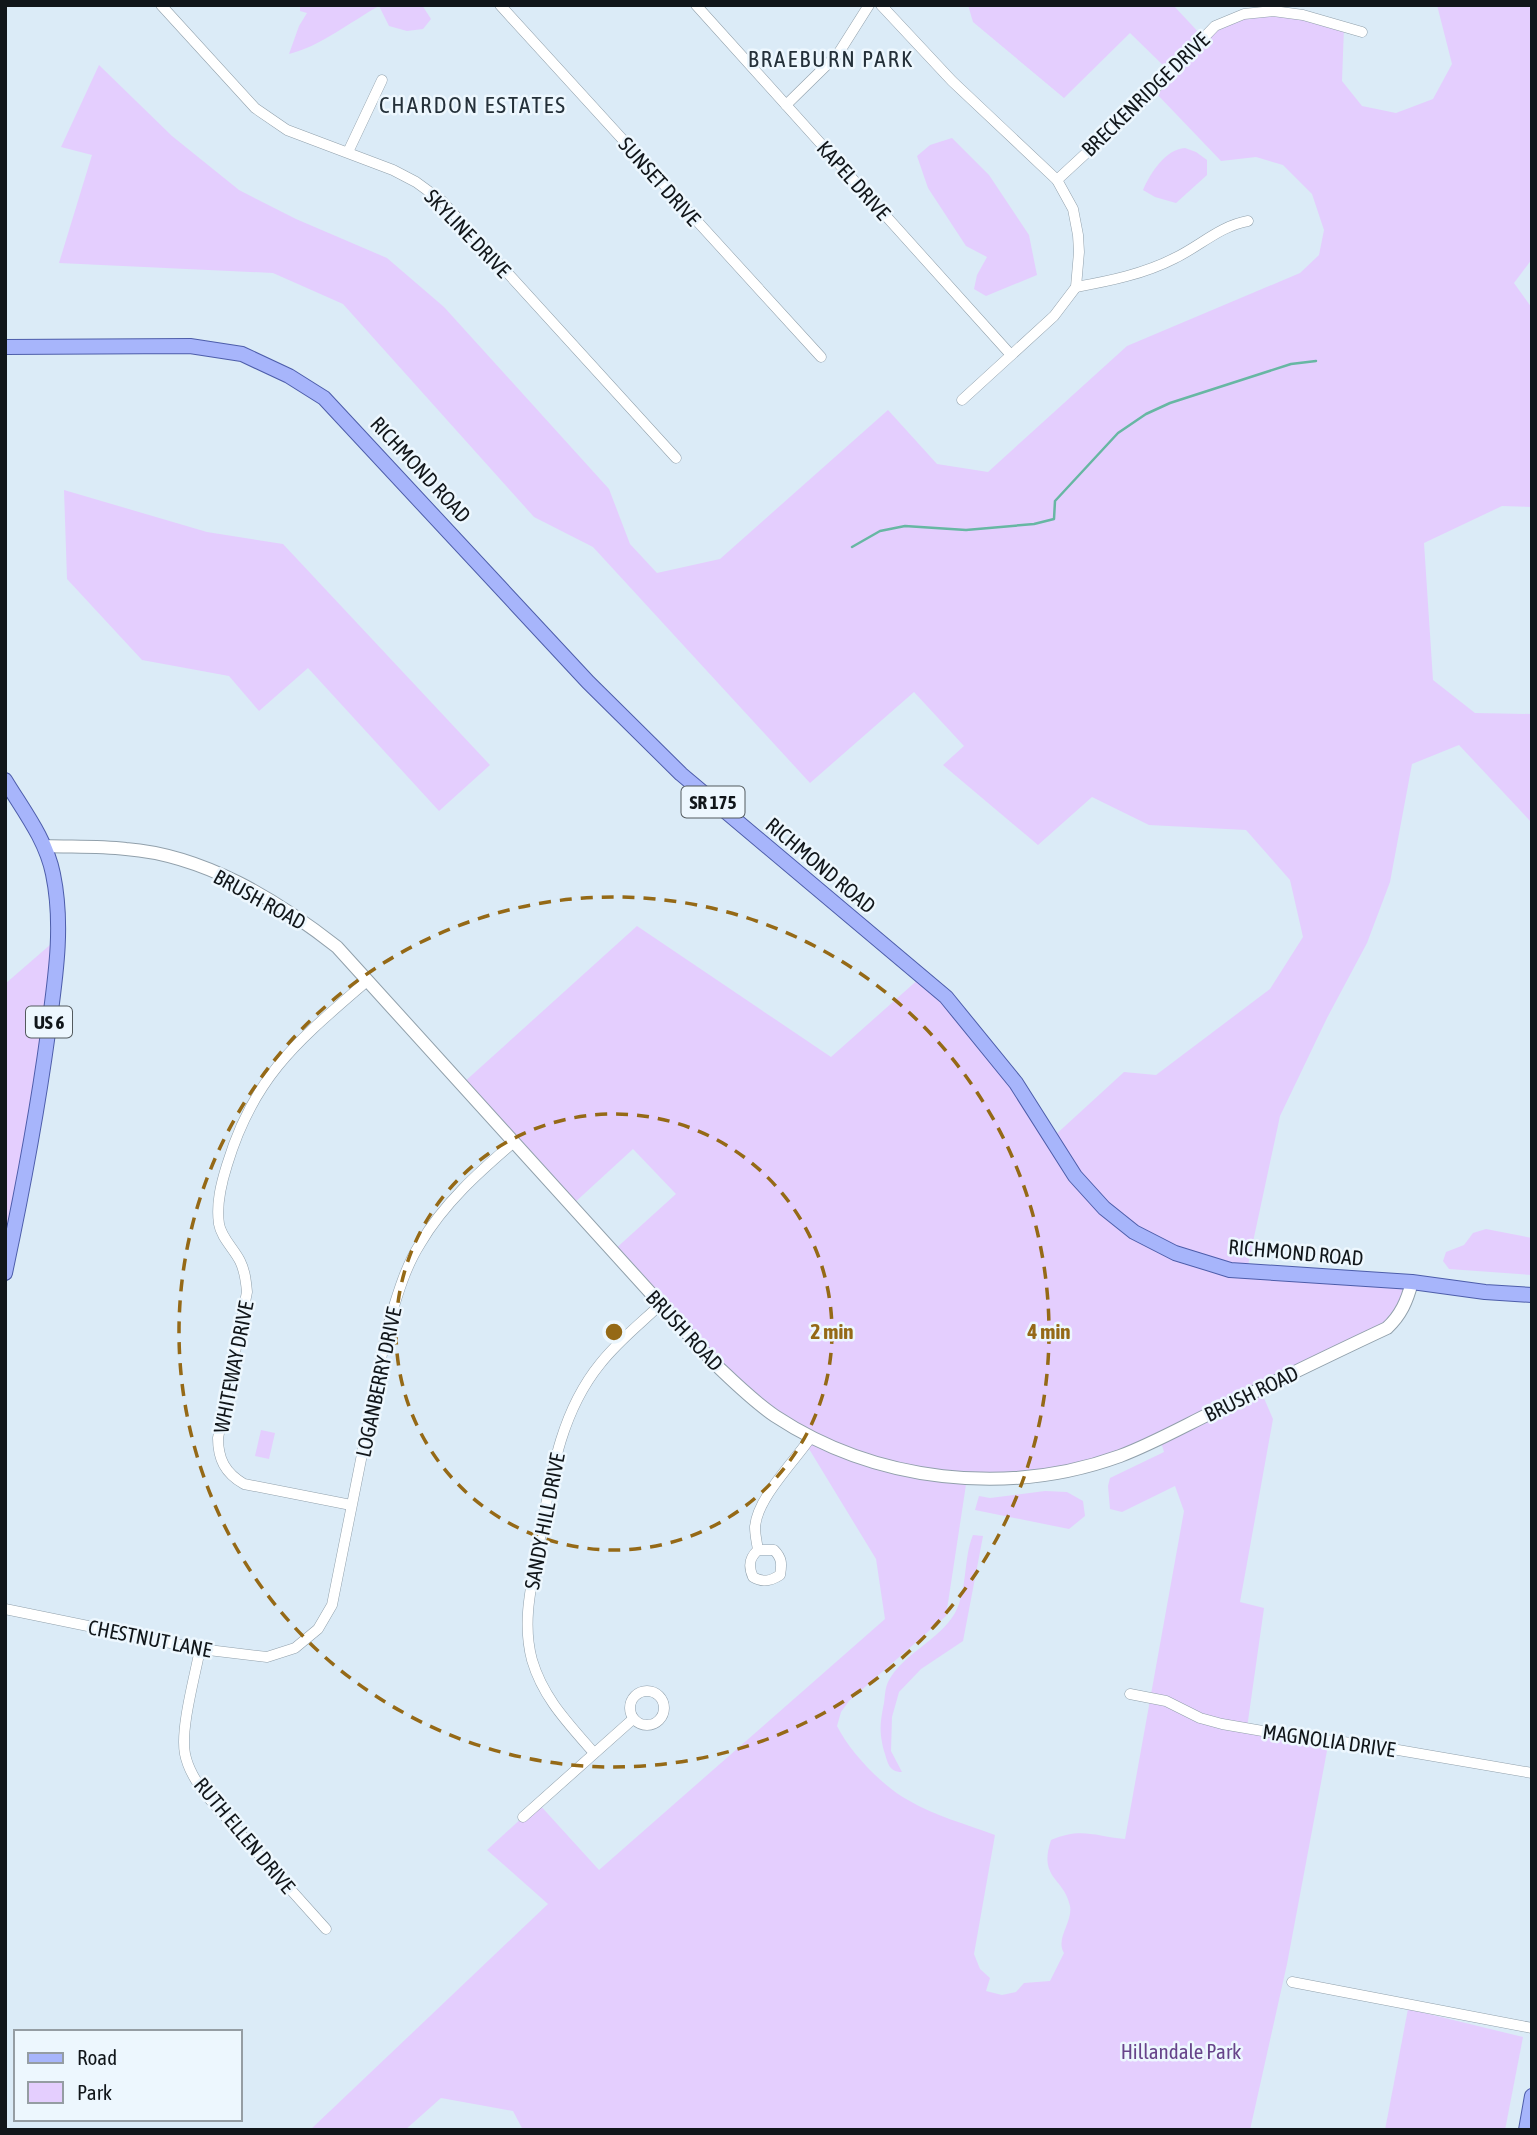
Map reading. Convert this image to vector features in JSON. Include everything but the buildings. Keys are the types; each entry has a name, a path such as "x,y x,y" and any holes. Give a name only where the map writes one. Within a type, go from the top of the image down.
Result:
{"main road":[{"name":"RICHMOND ROAD","path":"5,346 190,345 242,354 289,376 324,398 588,682 681,774 946,997 1016,1083 1075,1176 1104,1208 1134,1232 1175,1253 1230,1270 1412,1282 1532,1295"},
{"name":"US 6","path":"5,1273 34,1131 55,978 58,907 53,873 45,846 6,785"},
{"path":"1526,2130 1532,2096"}],"street":[{"name":"SKYLINE DRIVE","path":"161,5 255,108 287,130 319,144 348,152 416,182 442,201 676,458"},
{"name":"SUNSET DRIVE","path":"500,5 821,357"},
{"name":"KAPEL DRIVE","path":"696,5 1011,355"},
{"path":"786,105 838,54 869,5"},
{"path":"881,5 952,81 1057,180 1073,209 1079,252 1076,287 1054,316 962,400"},
{"name":"BRECKENRIDGE DRIVE","path":"1057,180 1148,96 1215,26 1244,14 1273,10 1303,15 1362,32"},
{"path":"348,152 382,80"},
{"path":"1076,287 1119,279 1175,259 1233,224 1248,221"},
{"name":"BRUSH ROAD","path":"45,846 127,849 166,856 245,886 298,916 337,947 715,1364 742,1390 774,1415 811,1437 861,1458 895,1468 967,1478 1053,1475 1130,1452 1387,1328 1396,1320 1407,1302 1412,1282"},
{"name":"WHITEWAY DRIVE","path":"351,1505 244,1484 232,1477 222,1465 218,1438 247,1292 240,1261 219,1226 218,1206 234,1142 248,1110 268,1076 295,1044 367,981"},
{"name":"LOGANBERRY DRIVE","path":"295,1648 318,1629 332,1605 387,1329 400,1287 418,1245 440,1213 471,1180 514,1142"},
{"name":"SANDY HILL DRIVE","path":"594,1753 555,1708 544,1691 526,1631 528,1603 557,1447 573,1408 598,1366 618,1343 661,1304"},
{"path":"758,1550 755,1527 764,1501 811,1437"},
{"name":"CHESTNUT LANE","path":"5,1609 200,1649 267,1657 295,1648"},
{"name":"RUTH ELLEN DRIVE","path":"200,1649 184,1753 193,1776 205,1794 326,1929"},
{"name":"MAGNOLIA DRIVE","path":"1130,1694 1166,1701 1200,1718 1222,1724 1291,1736 1369,1745 1532,1773"},
{"path":"523,1817 633,1719"},
{"path":"1292,1982 1532,2028"}],"green space":[{"path":"300,5 422,5 431,19 423,29 407,31 389,26 379,6 324,40 289,54 307,13 300,11"},
{"name":"Hillandale Park","path":"968,5 1173,5 1203,37 1215,26 1273,11 1344,27 1342,81 1362,106 1396,113 1433,99 1452,64 1437,5 1532,5 1532,259 1514,283 1532,308 1532,507 1502,506 1424,543 1433,680 1475,713 1532,714 1532,823 1459,745 1412,764 1390,882 1367,943 1280,1116 1247,1270 1412,1282 1396,1320 1260,1389 1273,1419 1240,1602 1264,1608 1247,1728 1329,1740 1287,1964 1250,2130 523,2130 513,2111 441,2098 405,2130 310,2130 548,1904 487,1850 538,1803 599,1870 885,1619 876,1559 806,1444 811,1436 747,1394 613,1251 676,1194 633,1149 572,1205 462,1084 637,926 831,1057 921,977 941,994 1052,1138 1124,1072 1156,1075 1270,989 1303,937 1290,880 1246,830 1149,825 1092,797 1038,845 943,765 964,746 914,692 810,783 593,547 534,517 343,304 273,273 59,263 92,155 61,147 99,65 172,136 239,190 296,219 387,258 444,307 609,489 630,544 657,573 720,559 888,410 937,464 988,472 1127,346 1300,273 1319,255 1324,230 1312,194 1283,165 1256,157 1221,161 1153,90 1170,72 1130,33 1064,98 973,22","holes":["1160,1439 1164,1452 1110,1478 1108,1486 1110,1509 1122,1512 1175,1486 1184,1511 1125,1839 1079,1833 1051,1840 1048,1853 1050,1870 1067,1896 1070,1906 1062,1942 1064,1953 1050,1981 1024,1983 1016,1992 1002,1995 986,1991 990,1978 980,1969 974,1954 995,1835 929,1811 898,1794 868,1768 850,1747 837,1726 841,1712 849,1701 946,1616 967,1478 1053,1475"]},
{"path":"952,138 989,175 1029,235 1037,275 986,296 974,289 977,275 987,257 966,246 928,188 917,156 930,145"},
{"path":"1185,148 1207,160 1207,175 1176,203 1155,197 1143,190 1165,157"},
{"path":"64,490 207,532 283,544 490,765 439,811 308,668 259,711 229,676 142,660 67,579"},
{"path":"58,938 14,1229 5,1227 5,984"},
{"path":"1486,1229 1532,1238 1532,1275 1449,1269 1443,1261 1446,1252 1464,1245 1473,1233"},
{"path":"261,1430 275,1433 269,1459 255,1456"},
{"path":"1045,1491 1067,1492 1083,1501 1085,1516 1069,1529 975,1510 979,1496 990,1498"},
{"path":"973,1535 983,1536 963,1641 921,1669 899,1692 892,1717 891,1751 902,1772 897,1772 889,1766 881,1738 887,1684 903,1663 940,1632 955,1613 962,1594"},
{"path":"1408,2009 1523,2037 1505,2130 1385,2130"}],"waterway":[{"path":"852,547 880,531 905,526 966,530 1034,524 1054,519 1055,501 1118,433 1146,414 1170,403 1291,364 1316,361"}],"district":[{"name":"BRAEBURN PARK","path":"831,59"},
{"name":"CHARDON ESTATES","path":"473,105"}]}
